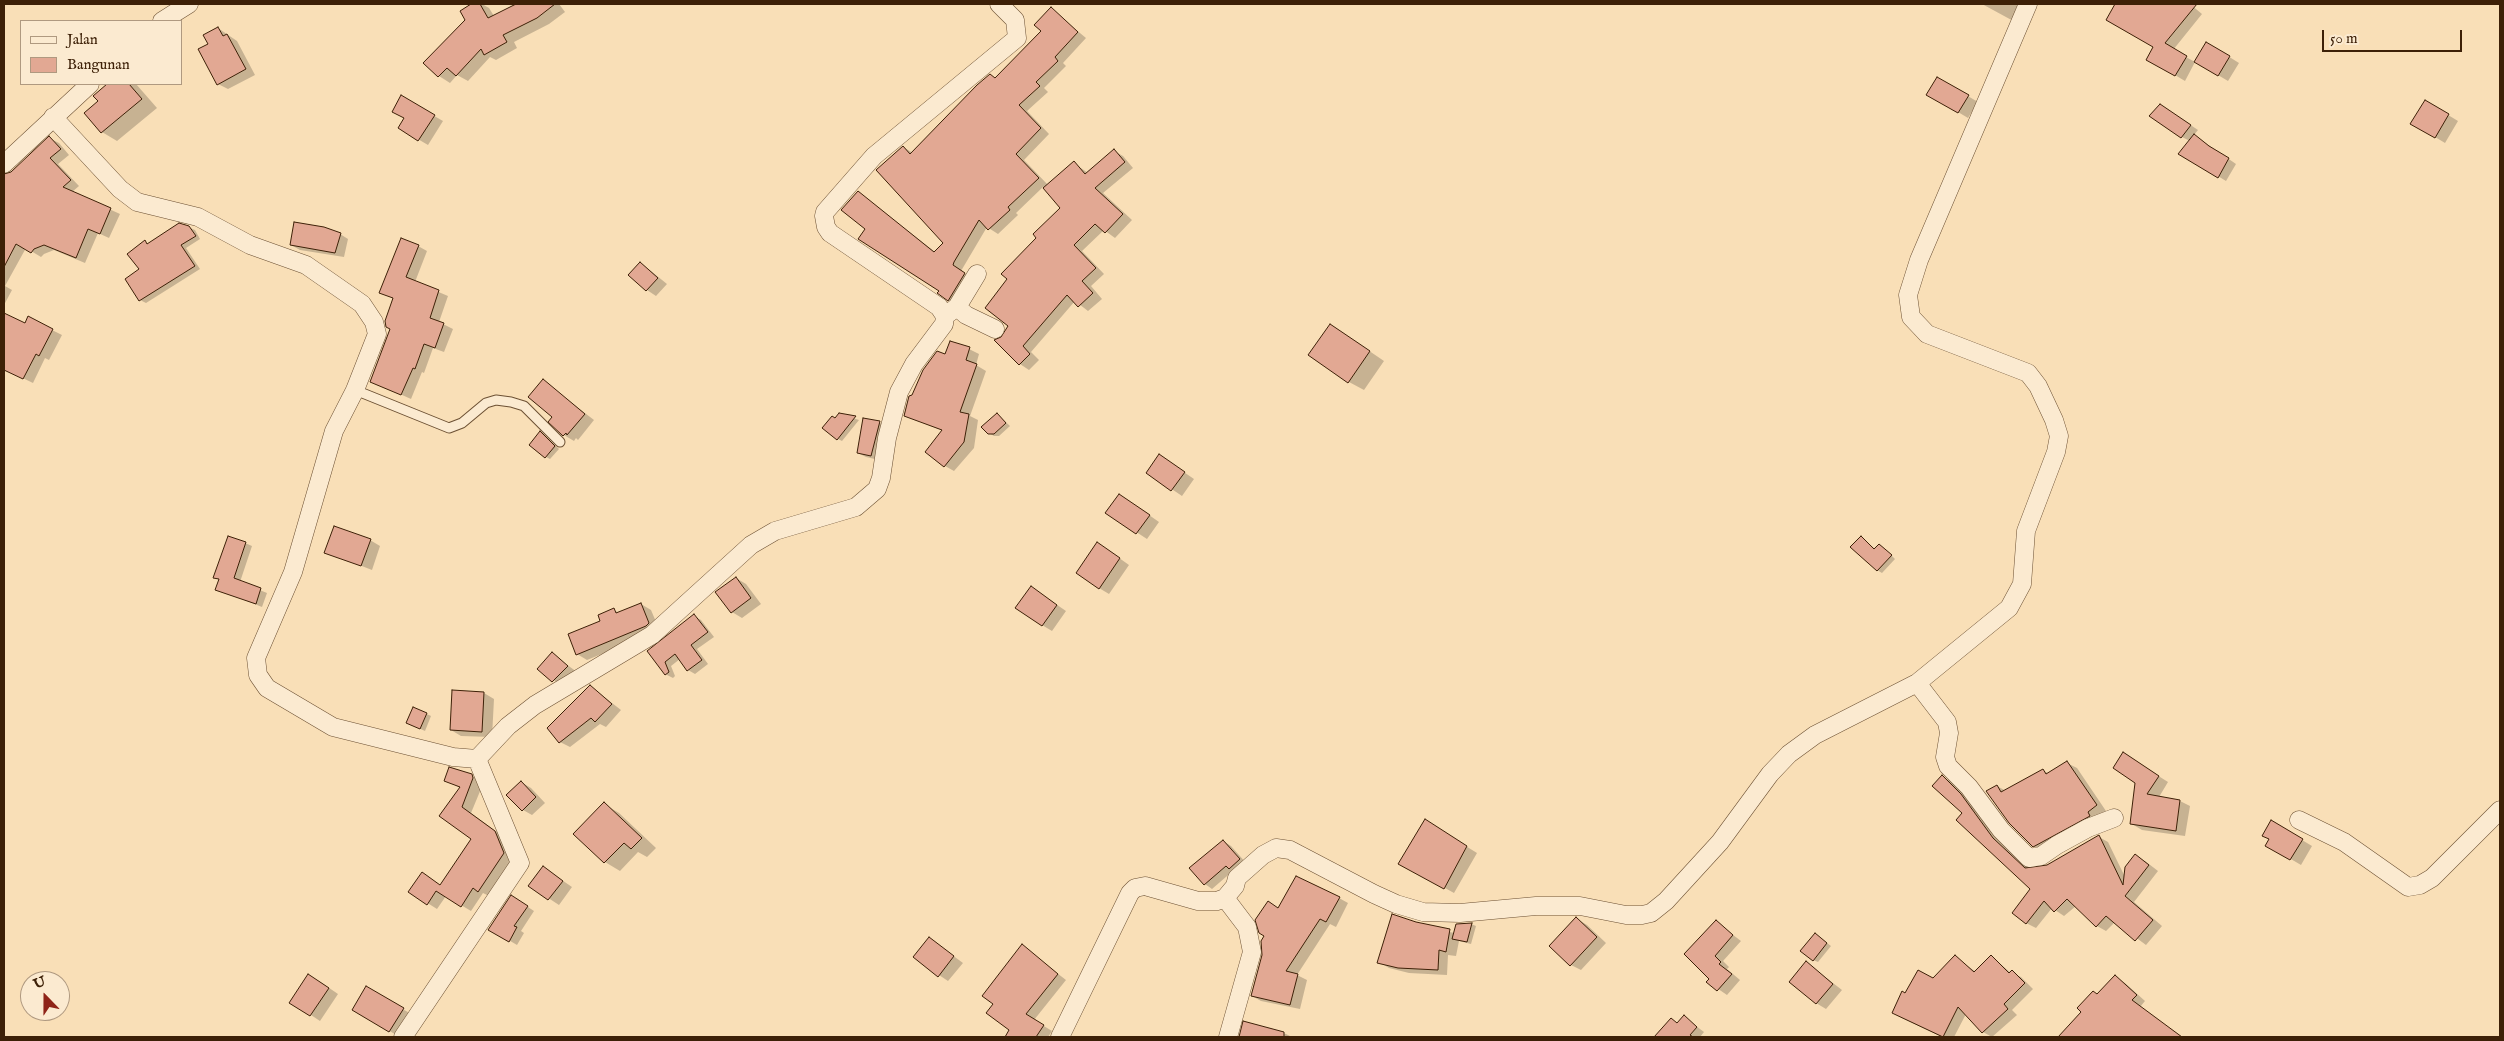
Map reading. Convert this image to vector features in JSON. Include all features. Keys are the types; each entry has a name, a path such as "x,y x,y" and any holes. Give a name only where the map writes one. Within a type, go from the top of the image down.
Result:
{"street":[{"path":"164,20 188,4"},
{"path":"995,329 966,315 939,307 830,233 824,216 825,212 874,156 1017,38 1015,20 999,4"},
{"path":"1060,1037 1130,893 1135,888 1146,886 1210,903 1225,898 1235,886 1237,878 1269,850 1281,848 1290,850 1374,894 1423,912 1460,913 1536,906 1580,906 1626,915 1642,916 1651,913 1666,902 1720,842 1770,774 1789,754 1815,736 1916,682 2009,608 2022,584 2026,531 2056,452 2059,436 2054,420 2042,394 2028,373 1928,334 1911,317 1908,295 1919,260 2028,4"},
{"path":"4,164 89,85"},
{"path":"53,118 120,190 137,202 158,209 198,217 250,245 306,265 362,304 374,322 377,334 355,390 334,431 293,572 256,658 258,675 267,688 332,727 453,757 477,759"},
{"path":"477,759 508,726 535,705 652,635 751,546 775,531 856,507 868,499 877,489 881,478 886,438 899,392 914,364 944,324 977,274"},
{"path":"1916,682 1947,722 1949,733 1945,757 1948,766 1969,787 2001,830 2029,858 2041,856 2088,828 2114,818"},
{"path":"403,1037 520,863 477,759"},
{"path":"2299,820 2344,842 2408,887 2420,885 2432,878 2500,810"},
{"path":"1225,898 1247,927 1252,952 1228,1037"}],"lane":[{"path":"355,390 449,428 462,423 486,403 496,400 511,402 524,406 560,442"}],"building":[{"path":"471,4 480,4 488,18 516,4 555,4 537,18 503,35 507,42 484,55 481,49 456,76 447,68 438,77 423,63 465,20 460,11"},
{"path":"2115,4 2197,4 2165,43 2187,56 2175,76 2146,60 2153,47 2106,20"},
{"path":"1051,7 1078,32 1055,57 1058,61 1036,82 1040,86 1019,105 1041,128 1016,154 1039,178 1008,207 1010,210 988,230 979,220 954,262 953,265 965,273 948,301 937,293 939,291 858,239 865,229 841,210 858,191 934,252 943,243 876,170 903,146 910,154 977,85 990,74 995,78 1041,31 1034,25"},
{"path":"218,27 223,36 227,34 246,69 217,85 198,49 208,44 203,35"},
{"path":"2206,42 2230,56 2218,76 2194,62"},
{"path":"1937,77 1969,95 1958,113 1926,95"},
{"path":"106,85 130,85 142,99 101,133 84,113 98,101 93,96"},
{"path":"401,95 435,115 418,141 398,128 404,118 392,112"},
{"path":"2425,100 2449,114 2435,138 2410,124"},
{"path":"2160,104 2191,125 2181,138 2149,116"},
{"path":"2194,134 2229,158 2218,178 2178,154"},
{"path":"49,136 61,149 50,158 71,180 63,187 111,208 100,234 88,229 76,258 44,245 34,249 31,253 16,244 4,267 4,174 11,172"},
{"path":"1114,149 1125,162 1095,188 1123,214 1105,233 1095,224 1074,245 1096,268 1082,281 1093,293 1078,307 1067,295 1023,346 1030,354 1019,365 994,340 1001,337 1008,326 985,308 1007,279 1001,274 1036,238 1033,234 1060,208 1043,188 1074,161 1085,174"},
{"path":"294,222 324,227 341,233 335,253 290,245"},
{"path":"179,223 189,226 196,236 181,245 195,266 139,301 125,279 139,269 127,254 145,240 147,244"},
{"path":"401,238 419,245 406,277 439,290 430,318 444,323 435,348 424,344 415,369 413,368 401,395 370,382 390,329 386,327 385,321 393,298 379,293"},
{"path":"640,262 658,278 646,291 628,275"},
{"path":"4,313 25,323 28,316 53,329 39,356 36,354 23,379 4,370"},
{"path":"1330,324 1370,351 1348,383 1308,355"},
{"path":"950,341 970,347 966,360 977,364 960,412 969,414 964,442 944,467 925,452 942,430 904,416 909,396 912,395 923,370 937,351 945,354"},
{"path":"543,379 585,414 567,435 566,433 563,436 548,422 552,417 528,397"},
{"path":"839,413 856,416 837,440 822,428 832,416 835,418"},
{"path":"997,413 1006,423 994,434 988,434 981,427"},
{"path":"863,418 880,421 871,456 857,453"},
{"path":"540,431 555,446 545,458 529,445"},
{"path":"1159,454 1185,472 1171,491 1146,473"},
{"path":"1119,494 1150,515 1136,534 1105,513"},
{"path":"334,526 371,539 361,566 324,553"},
{"path":"228,536 246,542 234,578 261,588 256,604 215,590 219,579 213,578"},
{"path":"1861,536 1874,549 1879,544 1892,555 1877,571 1850,547"},
{"path":"1097,542 1120,558 1099,589 1076,573"},
{"path":"736,577 751,598 731,613 715,592"},
{"path":"1031,586 1057,605 1042,626 1015,608"},
{"path":"641,603 649,623 646,626 576,655 568,634 600,621 598,615 614,608 616,613"},
{"path":"694,614 708,632 691,645 702,660 687,671 675,654 665,662 669,672 665,675 647,651"},
{"path":"552,652 568,666 552,682 537,669"},
{"path":"590,685 612,704 595,722 591,718 559,743 547,728"},
{"path":"452,690 484,692 482,732 450,730"},
{"path":"413,707 427,713 420,729 406,723"},
{"path":"2123,752 2159,776 2147,794 2180,800 2176,831 2130,824 2135,783 2113,768"},
{"path":"2067,761 2097,805 2088,812 2090,816 2033,847 2009,823 1986,791 1997,785 2001,792 2043,769 2046,774"},
{"path":"449,767 472,774 473,778 462,807 495,831 504,853 478,892 473,888 461,907 436,891 427,905 408,892 422,872 440,885 471,839 439,816 460,787 444,781"},
{"path":"1942,775 1961,794 1993,838 2025,868 2047,865 2099,835 2123,885 2125,867 2135,854 2149,865 2125,896 2153,920 2135,941 2106,916 2096,927 2067,899 2054,912 2044,901 2026,924 2012,913 2030,889 1956,820 1962,813 1932,786"},
{"path":"521,781 536,797 522,811 506,795"},
{"path":"604,802 642,838 631,849 624,843 604,863 573,834"},
{"path":"1425,819 1467,846 1444,889 1398,864"},
{"path":"2271,820 2303,839 2290,860 2265,846 2269,839 2262,836"},
{"path":"1223,840 1240,859 1229,869 1226,866 1204,885 1189,868"},
{"path":"543,866 563,881 548,900 528,886"},
{"path":"1296,876 1340,897 1326,922 1320,919 1286,971 1298,974 1290,1005 1251,996 1262,955 1261,941 1264,936 1259,933 1255,920 1268,901 1278,908"},
{"path":"511,895 528,906 514,926 517,927 509,942 488,930"},
{"path":"1392,914 1416,922 1450,929 1446,952 1439,950 1438,970 1398,968 1377,963"},
{"path":"1576,917 1597,937 1570,966 1549,946"},
{"path":"1716,920 1733,935 1715,956 1721,962 1719,964 1732,974 1717,991 1706,982 1709,979 1684,954"},
{"path":"1472,923 1467,942 1452,939 1456,924"},
{"path":"1815,933 1827,943 1813,961 1800,951"},
{"path":"929,937 954,956 938,977 913,957"},
{"path":"1022,944 1058,974 1026,1014 1044,1025 1036,1037 1005,1037 1009,1030 986,1013 993,1004 982,996"},
{"path":"1955,955 1974,972 1991,955 2009,973 2012,970 2025,983 2004,1004 2008,1009 1982,1033 1958,1007 1943,1037 1892,1013 1902,991 1905,993 1918,970 1933,978"},
{"path":"1806,961 1833,984 1816,1004 1789,982"},
{"path":"308,974 329,988 310,1016 289,1003"},
{"path":"2115,975 2137,995 2132,1000 2182,1037 2058,1037 2081,1012 2077,1008 2093,991 2097,994"},
{"path":"366,986 404,1008 389,1032 352,1010"},
{"path":"1684,1015 1697,1027 1690,1035 1693,1037 1654,1037 1671,1018 1677,1023"},
{"path":"1243,1021 1284,1032 1284,1037 1239,1037"}]}
